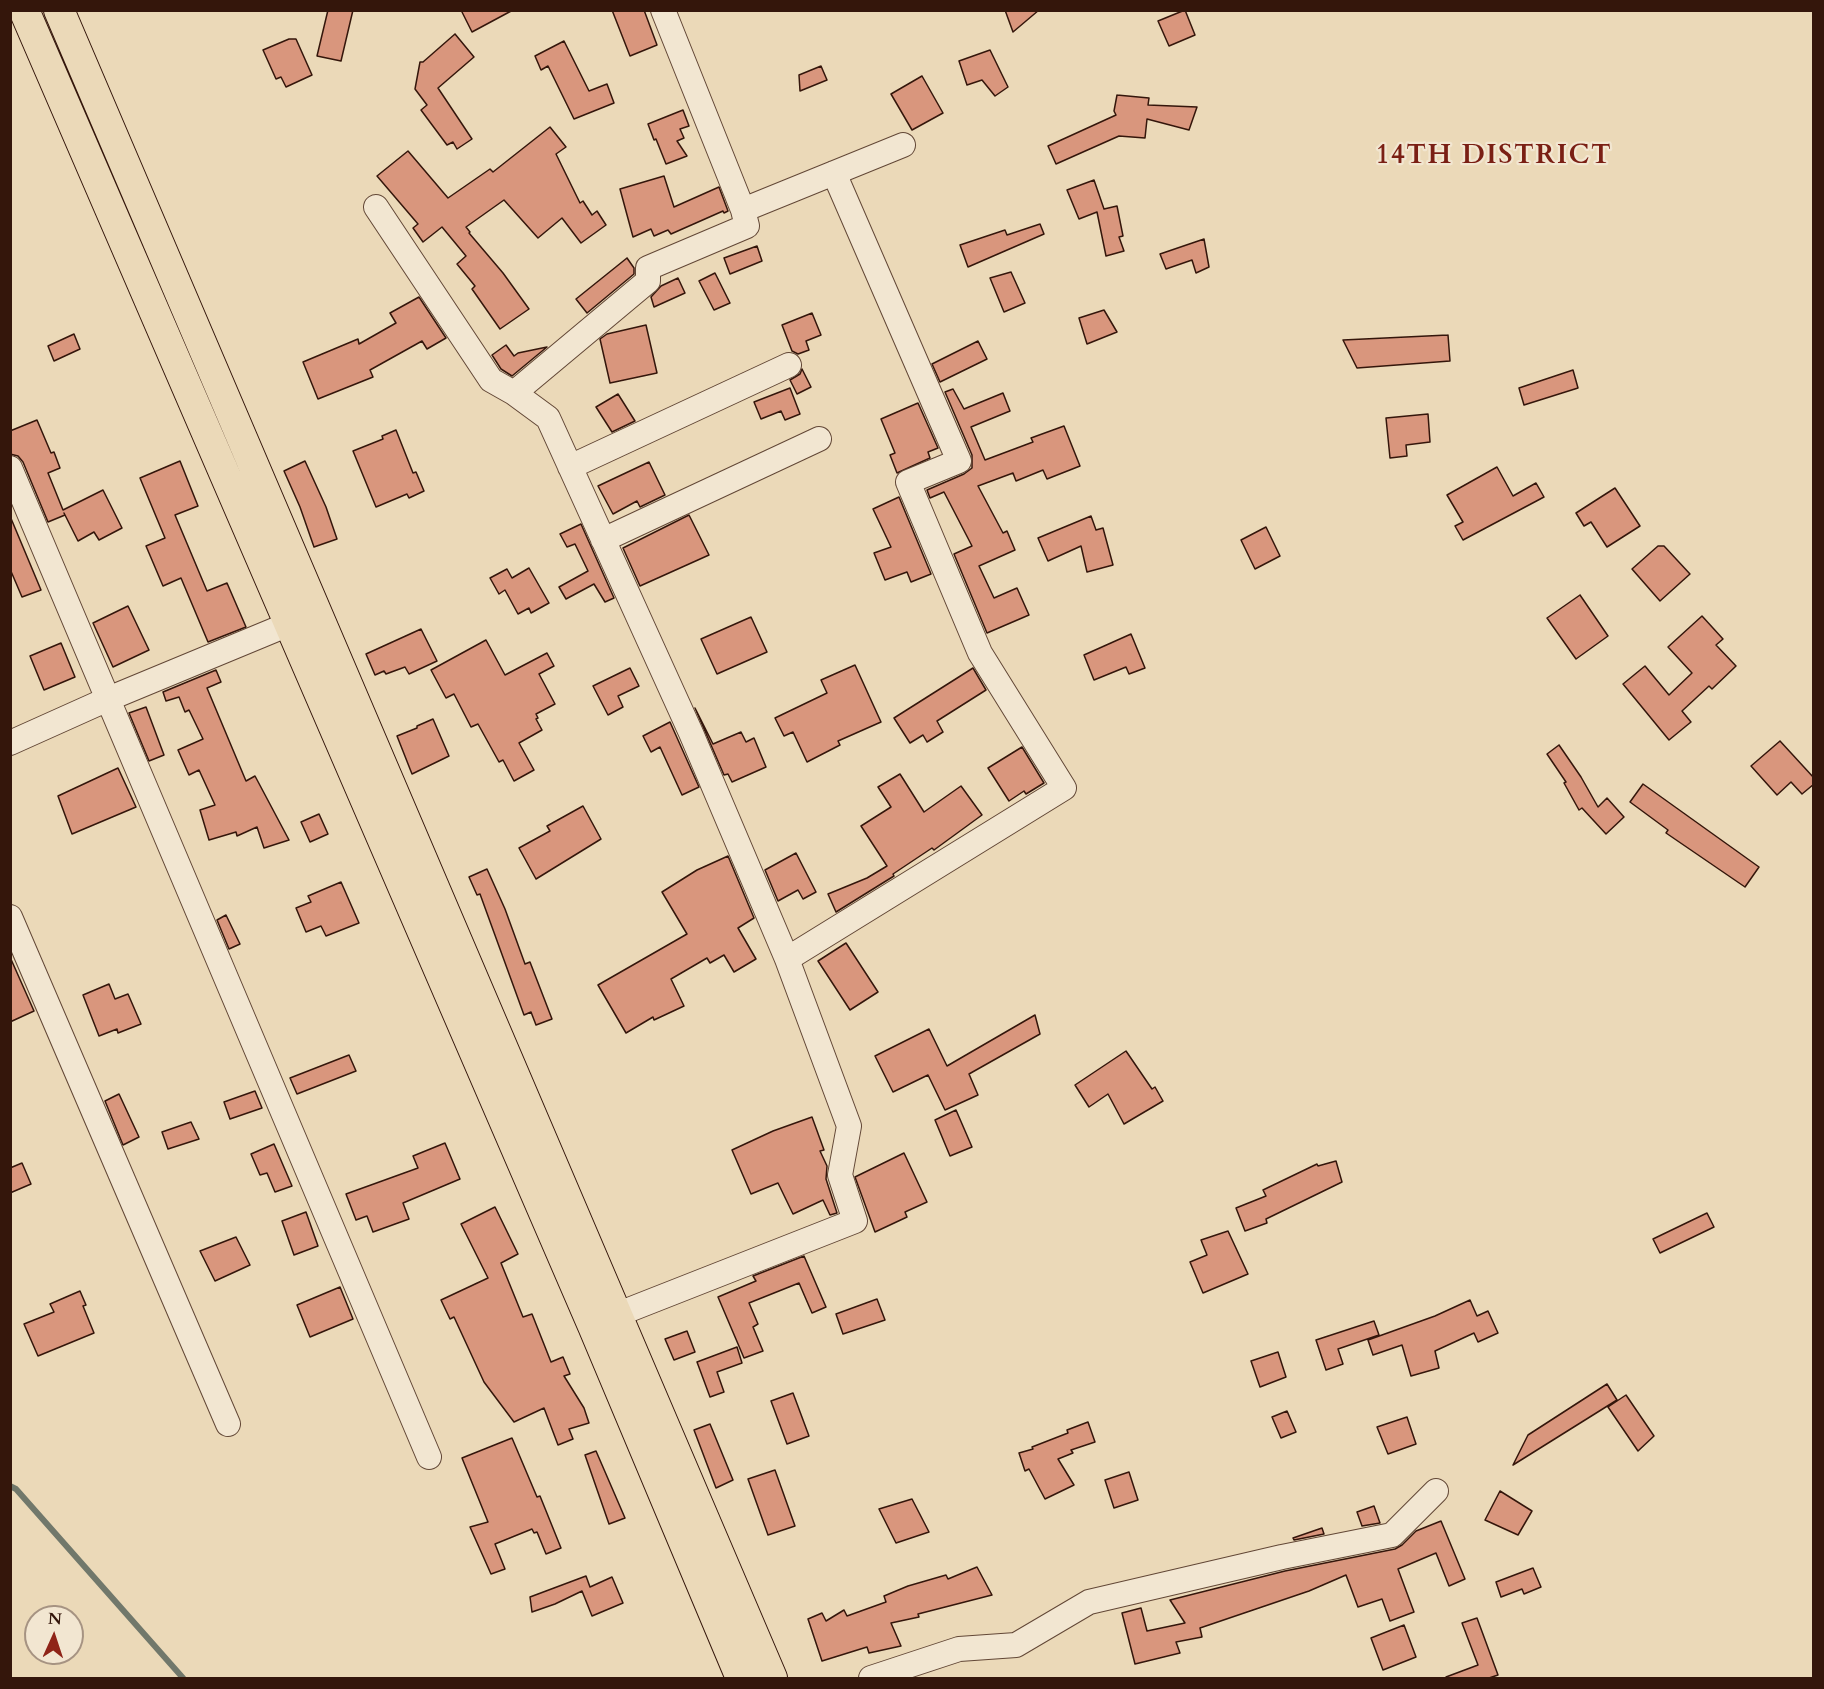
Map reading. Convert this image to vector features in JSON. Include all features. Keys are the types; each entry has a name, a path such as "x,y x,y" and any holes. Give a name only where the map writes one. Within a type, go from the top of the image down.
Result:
{"main road":[{"path":"24,10 588,1315 741,1678"},
{"path":"59,10 772,1678"}],"street":[{"path":"514,393 648,281 648,268 747,226 743,210 663,10"},
{"path":"743,210 903,145"},
{"path":"787,959 1064,788 980,653 908,482 959,461 834,173"},
{"path":"376,207 491,381 514,393 548,418 691,733 787,959 849,1126 840,1175 855,1221 616,1315"},
{"path":"570,467 789,364"},
{"path":"603,540 819,439"},
{"path":"10,468 429,1456"},
{"path":"10,743 108,699 290,624"},
{"path":"10,917 16,943 228,1424"},
{"path":"871,1678 959,1649 1016,1645 1089,1602 1282,1557 1392,1535 1436,1491"}],"building":[{"path":"328,10 353,10 341,61 317,56"},
{"path":"461,10 513,10 472,32"},
{"path":"612,10 644,10 657,45 630,56"},
{"path":"1005,10 1039,10 1013,32"},
{"path":"1185,10 1195,35 1169,46 1158,21"},
{"path":"455,34 474,57 438,88 472,139 457,149 453,142 447,145 421,110 427,105 415,89 420,62 423,62"},
{"path":"289,39 296,39 312,75 286,87 281,77 276,79 263,50"},
{"path":"564,41 589,91 607,84 614,103 574,119 548,66 541,70 535,56"},
{"path":"990,50 1008,87 995,96 982,80 967,85 959,61"},
{"path":"821,66 827,80 800,91 799,75"},
{"path":"922,76 943,113 912,130 891,94"},
{"path":"1117,95 1149,98 1148,105 1197,107 1189,130 1147,119 1145,138 1119,136 1056,164 1048,146 1116,115 1114,111"},
{"path":"683,110 689,126 680,129 684,138 677,141 687,156 666,164 648,124"},
{"path":"550,127 566,147 556,154 580,203 583,201 592,215 597,211 606,225 581,243 562,218 538,238 504,200 466,227 529,309 500,329 472,289 475,286 457,264 466,256 442,227 423,242 413,228 418,224 377,176 408,151 448,198 490,169 493,172"},
{"path":"664,176 674,207 719,187 728,211 724,213 723,211 671,234 668,230 654,236 651,229 633,237 620,189"},
{"path":"1094,180 1104,209 1117,206 1123,236 1119,237 1124,251 1106,256 1097,212 1079,219 1067,190"},
{"path":"1040,224 1044,234 968,267 960,245 1005,230 1007,235"},
{"path":"1204,239 1209,267 1196,273 1192,260 1166,269 1160,254"},
{"path":"757,246 762,261 730,274 724,258"},
{"path":"627,258 634,268 634,274 587,313 576,299"},
{"path":"1011,272 1025,303 1004,312 990,278"},
{"path":"715,273 730,303 714,310 699,281"},
{"path":"678,278 685,293 654,307 651,297 661,286"},
{"path":"419,297 446,338 427,349 422,341 370,370 373,377 318,399 303,362 358,339 359,344 396,323 390,313"},
{"path":"1104,310 1117,332 1087,344 1079,318"},
{"path":"812,313 821,335 806,341 809,350 798,354 792,351 782,325"},
{"path":"646,325 657,373 610,383 600,339 607,334"},
{"path":"74,334 80,349 54,361 48,346"},
{"path":"1448,335 1450,361 1357,368 1343,340"},
{"path":"978,341 987,359 940,382 932,364"},
{"path":"506,345 514,356 518,353 547,347 512,376 501,369 492,355"},
{"path":"802,369 811,387 797,394 790,380 800,374"},
{"path":"1573,370 1578,388 1524,405 1519,388"},
{"path":"790,388 800,414 785,420 781,411 761,419 754,402"},
{"path":"953,389 964,409 1003,393 1010,411 971,427 985,460 1033,442 1031,438 1064,426 1080,466 1047,479 1043,470 1016,481 1013,473 978,486 1003,533 1007,531 1015,550 979,566 994,598 1017,588 1029,615 987,633 954,554 972,546 944,492 930,498 927,490 964,474 972,468 972,455 945,392"},
{"path":"618,394 635,421 612,432 596,407"},
{"path":"918,403 938,448 928,452 930,458 897,473 890,455 895,453 881,419"},
{"path":"1428,414 1430,442 1406,445 1407,456 1390,458 1386,418"},
{"path":"37,420 60,468 48,473 63,510 103,490 122,528 99,540 94,532 78,541 65,515 48,522 23,462 18,456 10,454 10,431"},
{"path":"396,430 413,473 416,472 424,491 409,498 407,494 376,507 353,451 383,439 382,436"},
{"path":"180,461 198,506 175,515 207,591 227,583 246,627 208,642 181,578 163,586 146,546 165,538 140,478"},
{"path":"305,461 326,507 337,539 314,547 284,471"},
{"path":"649,462 665,495 640,507 637,501 613,514 598,486"},
{"path":"1497,467 1513,496 1536,483 1544,497 1463,540 1455,526 1463,522 1447,495"},
{"path":"1615,488 1640,526 1607,547 1591,522 1584,526 1576,513"},
{"path":"899,497 931,574 911,582 907,572 885,580 874,553 891,547 873,509"},
{"path":"689,515 709,555 640,586 623,548"},
{"path":"10,516 41,590 22,597 10,569"},
{"path":"1091,516 1096,530 1103,528 1113,565 1087,572 1081,546 1048,561 1038,538"},
{"path":"581,524 614,598 605,602 594,584 566,599 559,587 588,571 575,544 567,547 560,534"},
{"path":"1266,527 1280,556 1255,569 1241,540"},
{"path":"1658,546 1664,546 1690,574 1660,601 1632,569"},
{"path":"529,568 549,603 531,613 529,608 518,614 505,590 499,594 490,578 507,569 512,578"},
{"path":"1580,595 1608,636 1576,659 1547,618"},
{"path":"128,606 149,650 113,667 93,623"},
{"path":"1702,616 1723,639 1716,645 1736,666 1712,689 1709,686 1682,711 1691,722 1669,740 1623,684 1645,666 1669,695 1692,673 1668,647"},
{"path":"751,617 767,652 717,674 701,639"},
{"path":"421,629 437,661 409,674 405,667 386,674 384,671 375,675 366,654"},
{"path":"1131,634 1145,668 1129,674 1126,667 1094,680 1084,655"},
{"path":"486,640 505,675 547,653 554,666 539,674 555,704 536,714 542,730 519,743 534,770 514,781 503,760 499,762 478,724 471,727 454,694 446,698 431,670"},
{"path":"61,643 75,677 44,690 30,656"},
{"path":"855,665 881,722 838,741 840,745 807,762 793,732 784,736 775,718 827,693 821,680"},
{"path":"630,668 639,686 618,696 623,707 608,715 593,686"},
{"path":"973,668 986,690 937,721 943,732 927,742 923,735 910,743 894,718"},
{"path":"216,670 221,682 207,688 246,781 255,776 289,840 264,848 257,827 237,836 236,832 209,840 200,810 215,805 199,770 189,775 178,750 203,739 189,710 185,712 179,697 166,701 163,692"},
{"path":"146,707 164,755 149,761 129,713"},
{"path":"695,708 713,744 741,732 746,742 754,738 766,767 732,782 728,774 724,775"},
{"path":"433,719 449,756 412,774 397,736"},
{"path":"670,722 699,787 682,795 660,747 651,752 643,736"},
{"path":"1780,741 1814,778 1814,784 1802,794 1791,782 1777,795 1751,766"},
{"path":"1559,745 1598,807 1607,798 1624,817 1606,834 1582,808 1579,810 1564,783 1566,782 1547,754"},
{"path":"1022,747 1044,783 1026,794 1024,791 1009,801 988,768"},
{"path":"118,768 136,807 72,834 58,796"},
{"path":"900,774 924,812 961,786 982,815 934,850 932,848 893,874 894,876 836,912 828,894 867,878 887,866 861,826 891,807 878,787"},
{"path":"1643,784 1759,867 1745,887 1666,833 1668,830 1630,802"},
{"path":"583,806 601,839 536,879 519,848 550,831 547,826"},
{"path":"319,814 328,834 310,842 301,822"},
{"path":"796,853 816,892 803,899 798,890 778,901 765,870"},
{"path":"728,856 754,918 738,928 756,959 734,972 724,955 710,963 707,958 671,979 684,1006 654,1020 653,1017 626,1033 598,985 687,934 662,892 697,870"},
{"path":"487,869 505,909 525,964 530,962 552,1019 536,1025 531,1012 524,1015 480,894 477,895 469,877"},
{"path":"341,882 359,923 326,936 321,926 306,932 296,908 311,902 308,896"},
{"path":"226,915 240,944 229,949 217,920"},
{"path":"846,943 878,992 850,1010 818,961"},
{"path":"10,957 34,1011 10,1022"},
{"path":"109,984 115,999 128,994 141,1024 118,1033 117,1029 99,1036 83,995"},
{"path":"1035,1015 1040,1034 969,1074 978,1095 945,1110 928,1075 893,1092 875,1056 929,1029 947,1066"},
{"path":"1126,1051 1152,1089 1155,1087 1163,1101 1124,1124 1108,1094 1089,1107 1075,1085"},
{"path":"349,1055 356,1071 297,1094 290,1078"},
{"path":"255,1091 262,1108 230,1119 224,1102"},
{"path":"119,1094 139,1137 123,1145 105,1101"},
{"path":"956,1110 972,1147 950,1156 935,1120"},
{"path":"812,1117 824,1150 820,1151 827,1166 826,1179 837,1213 830,1215 823,1200 793,1214 778,1183 751,1194 732,1150 773,1131"},
{"path":"191,1122 199,1139 168,1149 162,1132"},
{"path":"445,1143 460,1179 403,1203 409,1219 373,1232 367,1216 356,1220 346,1194 418,1168 413,1156"},
{"path":"274,1144 292,1186 275,1192 267,1173 260,1175 251,1154"},
{"path":"904,1153 927,1202 905,1212 907,1217 875,1232 855,1177"},
{"path":"1336,1161 1342,1182 1266,1219 1267,1223 1245,1231 1236,1208 1266,1196 1263,1190 1317,1164 1318,1166"},
{"path":"22,1163 31,1184 10,1193 10,1168"},
{"path":"495,1207 518,1254 501,1263 523,1317 532,1314 551,1362 563,1357 570,1374 564,1376 584,1408 589,1423 569,1429 573,1439 558,1445 544,1408 514,1422 484,1382 454,1317 450,1319 441,1300 488,1278 461,1224"},
{"path":"306,1212 318,1246 294,1255 282,1221"},
{"path":"1707,1213 1714,1227 1660,1253 1653,1239"},
{"path":"1228,1231 1248,1274 1203,1293 1190,1262 1207,1255 1201,1240"},
{"path":"236,1237 250,1265 215,1281 200,1251"},
{"path":"804,1256 826,1307 812,1313 799,1283 749,1303 758,1324 753,1327 763,1351 744,1358 718,1297 756,1281 753,1276"},
{"path":"340,1287 353,1319 310,1337 297,1305"},
{"path":"80,1291 86,1305 83,1306 94,1333 38,1356 24,1324 54,1312 50,1304"},
{"path":"877,1299 885,1320 843,1334 836,1314"},
{"path":"1470,1300 1477,1316 1488,1311 1498,1333 1478,1342 1474,1333 1435,1351 1439,1368 1411,1376 1402,1345 1373,1355 1368,1340 1435,1316"},
{"path":"1374,1321 1379,1335 1338,1349 1343,1364 1326,1370 1316,1340"},
{"path":"687,1331 695,1352 674,1360 665,1339"},
{"path":"737,1347 742,1363 717,1372 724,1392 710,1397 697,1362"},
{"path":"1278,1352 1286,1377 1260,1387 1251,1361"},
{"path":"1607,1384 1617,1400 1513,1465 1528,1435"},
{"path":"793,1393 809,1436 787,1444 771,1401"},
{"path":"1626,1395 1654,1436 1638,1451 1608,1407"},
{"path":"1287,1411 1296,1432 1281,1438 1272,1417"},
{"path":"1407,1417 1416,1444 1388,1454 1377,1427"},
{"path":"1088,1422 1095,1442 1071,1450 1073,1453 1058,1459 1074,1485 1045,1499 1029,1469 1025,1471 1019,1453 1033,1449 1032,1447 1068,1433 1067,1430"},
{"path":"710,1424 733,1480 716,1488 694,1430"},
{"path":"512,1438 537,1497 540,1496 561,1548 546,1554 537,1532 534,1533 532,1529 495,1544 505,1569 491,1574 470,1527 488,1522 462,1458"},
{"path":"596,1451 625,1518 609,1524 585,1455"},
{"path":"775,1470 795,1526 768,1535 748,1479"},
{"path":"1129,1472 1138,1500 1114,1508 1105,1480"},
{"path":"1500,1491 1532,1511 1518,1535 1485,1520"},
{"path":"912,1499 929,1532 896,1543 879,1509"},
{"path":"1374,1506 1380,1523 1362,1526 1357,1512"},
{"path":"1441,1521 1465,1579 1449,1586 1436,1553 1398,1569 1414,1612 1390,1621 1382,1599 1358,1607 1346,1575 1309,1591 1200,1628 1202,1637 1176,1642 1180,1653 1135,1664 1122,1613 1141,1608 1147,1631 1185,1623 1170,1600 1285,1571 1395,1549 1416,1531"},
{"path":"1322,1528 1324,1534 1294,1540 1293,1538"},
{"path":"977,1567 992,1595 891,1623 901,1646 869,1653 867,1647 822,1661 808,1619 822,1613 826,1621 844,1610 847,1616 886,1602 884,1596 908,1586 946,1575 948,1579"},
{"path":"1533,1568 1541,1587 1524,1594 1522,1589 1501,1597 1496,1582"},
{"path":"586,1576 590,1587 612,1577 623,1603 592,1616 582,1591 532,1612 530,1597"},
{"path":"1477,1618 1498,1675 1489,1678 1447,1678 1478,1665 1462,1623"},
{"path":"1404,1625 1416,1657 1383,1670 1371,1638"}],"waterway":[{"path":"10,1486 16,1489 183,1678"}],"district":[{"name":"14TH DISTRICT","path":"1494,157"}]}
